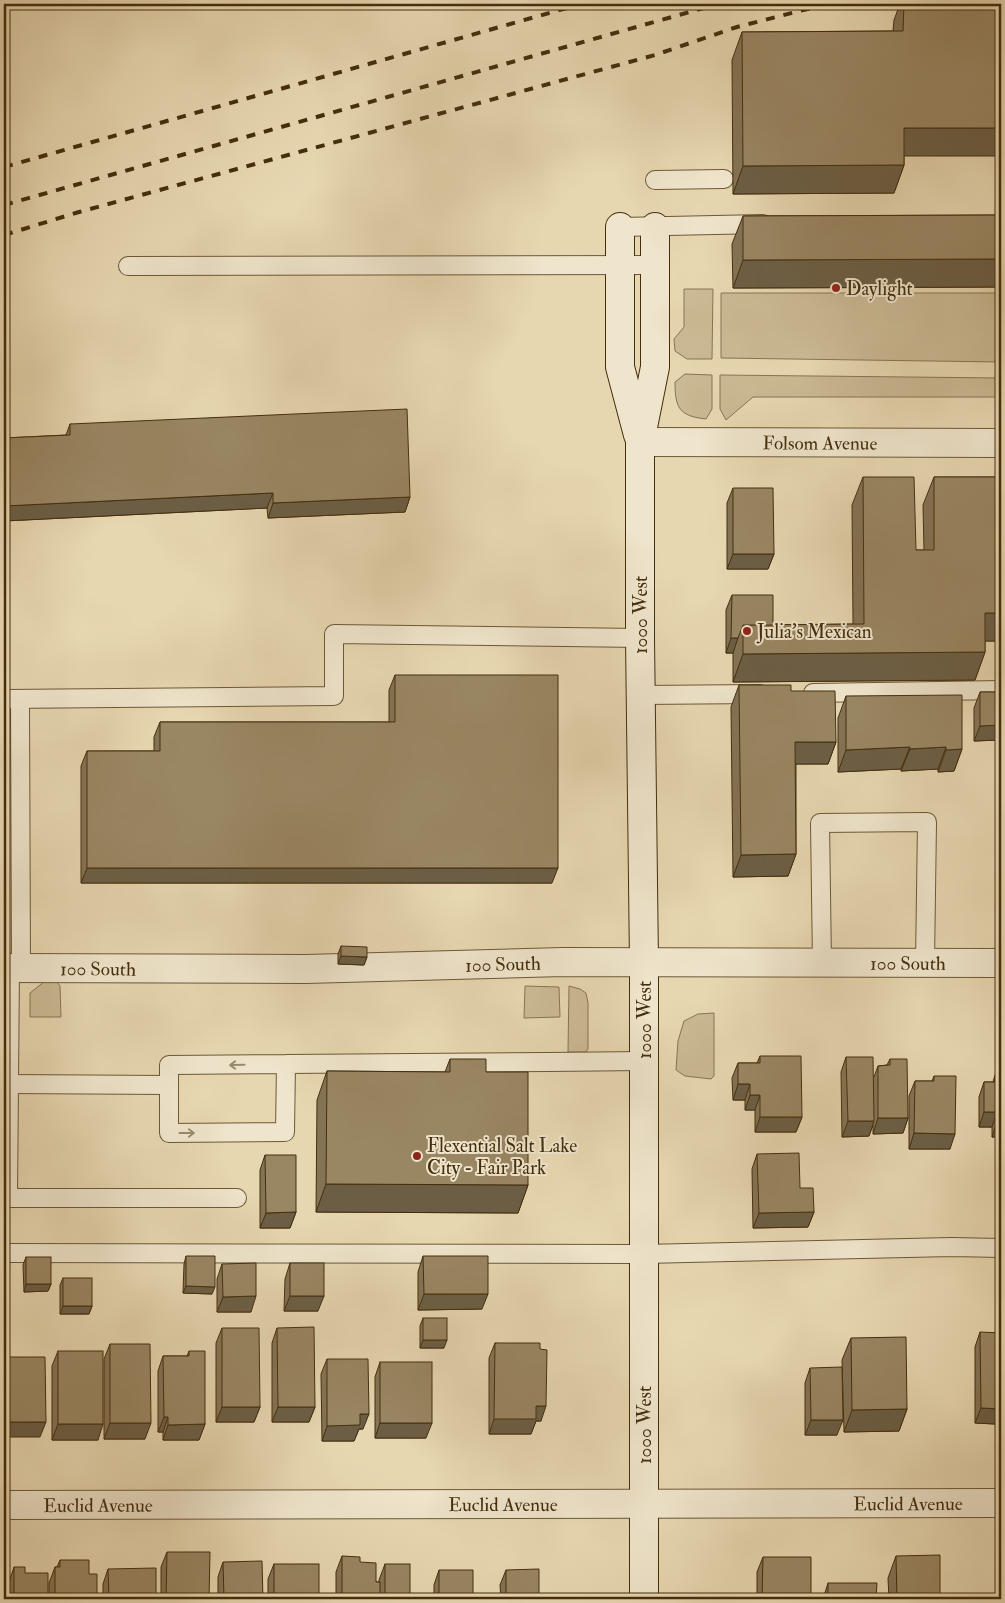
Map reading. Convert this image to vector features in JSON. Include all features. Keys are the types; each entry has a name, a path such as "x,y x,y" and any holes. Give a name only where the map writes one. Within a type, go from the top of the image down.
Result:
{"street":[{"name":"1000 West","path":"620,227 620,367 640,442"},
{"name":"1000 West","path":"644,1599 644,963 640,695 640,442 655,366 655,227"},
{"name":"Folsom Avenue","path":"640,442 1001,444"},
{"name":"100 South","path":"12,968 305,969 563,962 1001,963"},
{"name":"Euclid Avenue","path":"4,1505 1001,1504"}],"lane":[{"path":"655,180 724,179"},
{"path":"620,227 777,224"},
{"path":"128,266 655,265"},
{"path":"237,1198 6,1198 7,1084 12,968 12,699 334,696 334,634 640,638"},
{"path":"795,693 1001,690"},
{"path":"640,695 775,694"},
{"path":"822,963 820,823 927,822 925,963"},
{"path":"286,1064 285,1132 169,1133 169,1066 286,1064 644,1061"},
{"path":"7,1084 169,1085"},
{"path":"4,1253 644,1254 952,1247 1001,1248"}],"shaded area":[{"path":"684,289 713,289 712,359 687,359 675,351 674,339 684,327"},
{"path":"721,293 1001,293 1001,362 721,358"},
{"path":"685,374 712,375 712,409 706,419 690,416 680,409 676,398 675,382"},
{"path":"720,375 1001,378 1001,397 753,397 726,420 720,409"},
{"path":"44,982 57,982 60,986 61,1017 30,1017 30,993"},
{"path":"525,986 559,987 560,1017 524,1018"},
{"path":"569,986 586,993 588,1003 588,1049 586,1052 568,1052"},
{"path":"714,1013 714,1076 711,1079 685,1076 676,1070 678,1041 684,1021 698,1014"}],"building":[{"path":"904,4 1001,4 1001,128 904,128 904,165 743,166 742,32 903,31"},
{"path":"1001,215 1001,259 743,260 743,216"},
{"path":"407,409 410,497 273,503 273,493 4,506 4,438 70,435 70,424"},
{"path":"863,477 914,477 916,550 934,550 934,477 1001,477 1001,613 985,613 985,652 743,654 743,625 864,624"},
{"path":"733,488 773,488 774,554 733,554"},
{"path":"732,595 773,595 773,625 743,625 738,638 731,638"},
{"path":"395,675 558,675 558,868 87,868 87,751 160,751 160,722 395,722"},
{"path":"739,685 791,685 791,691 835,691 836,742 795,742 796,854 741,855"},
{"path":"980,692 1001,692 1001,725 980,726"},
{"path":"962,695 962,749 946,750 946,747 910,749 910,747 846,750 846,696"},
{"path":"341,946 367,947 367,957 341,956"},
{"path":"760,1056 801,1056 802,1117 760,1117 760,1095 750,1095 750,1084 738,1084 738,1063 760,1063"},
{"path":"846,1057 873,1057 874,1121 848,1121"},
{"name":"Flexential Salt Lake City - Fair Park","path":"450,1059 486,1059 486,1072 528,1072 528,1185 326,1184 327,1071 450,1072"},
{"path":"890,1059 907,1059 908,1118 878,1118 878,1066 890,1065"},
{"path":"995,1075 1001,1075 1001,1122 997,1122 997,1112 984,1112 984,1082 995,1082"},
{"path":"934,1076 956,1076 955,1134 914,1133 915,1081 934,1081"},
{"path":"799,1153 800,1188 813,1188 814,1212 759,1213 757,1154"},
{"path":"265,1155 296,1155 296,1212 266,1213"},
{"path":"186,1256 215,1256 215,1287 186,1286"},
{"path":"423,1256 488,1256 488,1294 424,1294"},
{"path":"26,1257 51,1257 51,1284 26,1284"},
{"path":"256,1263 256,1296 223,1297 222,1264"},
{"path":"290,1263 324,1263 324,1296 290,1296"},
{"path":"63,1278 92,1278 92,1306 63,1306"},
{"path":"423,1318 447,1318 447,1340 423,1340"},
{"path":"314,1327 315,1407 278,1407 277,1328"},
{"path":"222,1328 259,1328 260,1407 222,1407"},
{"path":"980,1332 1001,1333 1001,1409 981,1408"},
{"path":"906,1337 907,1409 852,1410 851,1338"},
{"path":"495,1343 540,1343 540,1349 547,1350 546,1406 536,1406 536,1419 494,1419"},
{"path":"110,1344 150,1344 151,1423 110,1423"},
{"path":"58,1351 103,1351 103,1424 58,1424"},
{"path":"189,1351 205,1351 205,1424 168,1425 168,1417 164,1417 163,1356 189,1356"},
{"path":"4,1357 45,1357 46,1422 4,1422"},
{"path":"327,1359 368,1359 369,1414 360,1414 360,1425 327,1426"},
{"path":"380,1362 432,1362 432,1423 380,1423"},
{"path":"842,1367 843,1420 811,1420 810,1368"},
{"path":"167,1552 210,1552 209,1599 166,1599"},
{"path":"940,1555 940,1599 897,1599 896,1556"},
{"path":"342,1556 360,1557 360,1562 376,1563 376,1582 380,1582 380,1599 342,1599"},
{"path":"763,1557 811,1557 811,1599 762,1599"},
{"path":"60,1560 89,1560 89,1574 97,1574 97,1599 55,1599 55,1567 60,1567"},
{"path":"262,1561 263,1599 224,1599 223,1562"},
{"path":"274,1564 319,1564 319,1599 274,1599"},
{"path":"385,1564 410,1564 410,1599 385,1599"},
{"path":"14,1567 25,1567 25,1573 48,1573 48,1599 14,1599"},
{"path":"156,1568 156,1599 109,1599 108,1569"},
{"path":"539,1569 539,1599 506,1599 506,1570"},
{"path":"439,1570 473,1570 473,1598 477,1599 439,1599"},
{"path":"828,1583 877,1583 876,1599 828,1599"},
{"path":"998,1590 1001,1590 1001,1599 998,1599"}],"railway":[{"path":"4,167 581,4"},
{"path":"4,205 718,4"},
{"path":"4,235 79,212 655,55 737,27 827,4"}],"place":[{"name":"Daylight","path":"836,288"},
{"name":"Julia's Mexican","path":"747,631"},
{"name":"Flexential Salt Lake City - Fair Park","path":"417,1156"}]}
